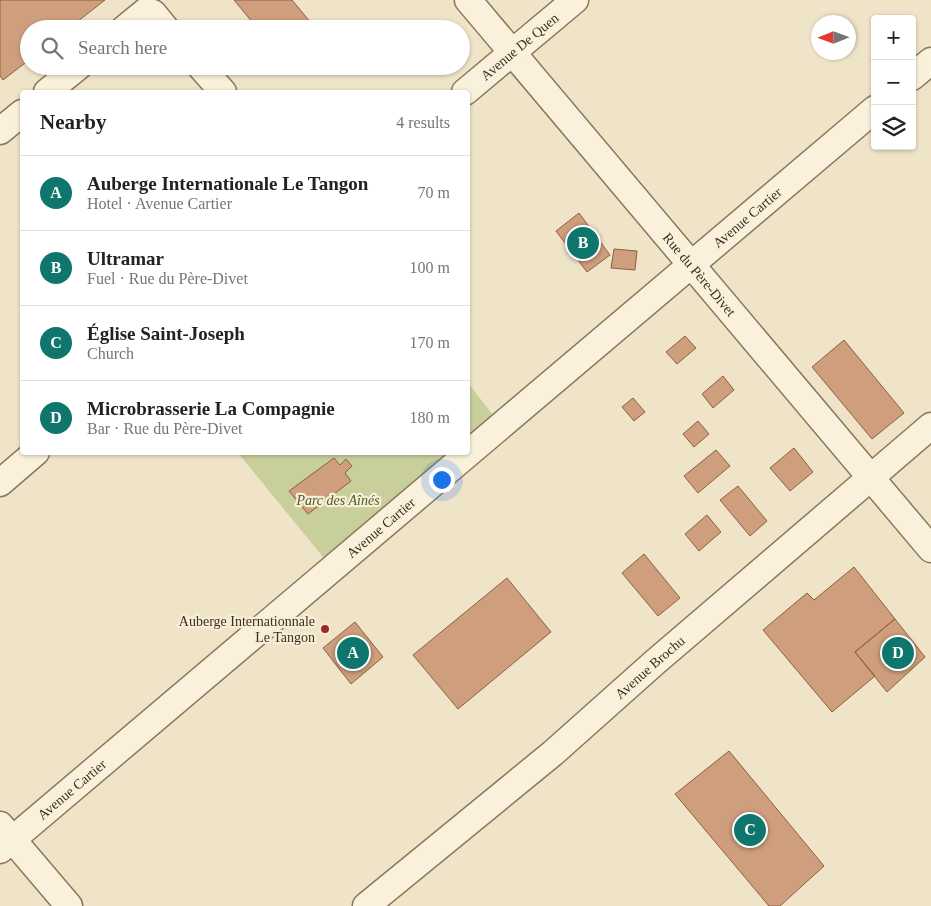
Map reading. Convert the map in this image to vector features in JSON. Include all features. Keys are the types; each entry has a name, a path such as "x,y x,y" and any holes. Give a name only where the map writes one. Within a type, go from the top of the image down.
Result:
{"street":[{"name":"Rue du Père-Divet","path":"468,0 931,549"},
{"name":"Avenue De Quen","path":"467,90 575,0"},
{"path":"135,20 146,11 153,14 158,20"},
{"path":"916,74 931,61"},
{"path":"49,90 68,75"},
{"path":"208,75 221,90"},
{"name":"Avenue Cartier","path":"470,449 871,112"},
{"path":"0,131 20,114"},
{"name":"Avenue Brochu","path":"366,906 553,753 931,426"},
{"path":"0,483 33,455"},
{"name":"Avenue Cartier","path":"4,838 462,455"},
{"path":"4,838 69,906"}],"green space":[{"path":"470,386 500,424 470,450"},
{"name":"Parc des Aînés","path":"240,455 465,455 332,568"}],"building":[{"path":"0,0 105,0 79,20 20,20 20,67 3,80 0,76"},
{"path":"234,0 292,0 309,20 251,20"},
{"path":"579,213 610,255 587,272 556,231"},
{"path":"614,249 637,251 635,270 611,268"},
{"path":"685,336 696,348 677,364 666,352"},
{"path":"844,340 904,413 872,439 812,367"},
{"path":"723,376 734,390 713,408 702,394"},
{"path":"633,398 645,412 634,421 622,407"},
{"path":"698,421 709,434 694,447 683,434"},
{"path":"794,448 813,472 790,491 770,468"},
{"path":"716,450 730,466 698,493 684,476"},
{"path":"334,458 340,465 346,459 352,466 345,473 351,481 308,514 289,491"},
{"path":"738,486 767,521 750,536 720,500"},
{"path":"707,515 721,532 699,551 685,534"},
{"path":"644,554 680,598 658,616 622,573"},
{"path":"854,567 895,619 855,652 875,676 832,712 763,630 807,593 814,600"},
{"path":"507,578 551,632 458,709 413,655"},
{"path":"895,619 925,657 887,692 855,652"},
{"path":"355,622 383,657 351,684 323,648"},
{"path":"729,751 824,866 780,906 769,906 675,794"}],"place":[{"name":"Ultramar","path":"583,243"},
{"name":"Auberge Internationnale Le Tangon","path":"325,629"},
{"name":"Auberge Internationale Le Tangon","path":"353,653"},
{"name":"Microbrasserie La Compagnie","path":"898,653"},
{"name":"Église Saint-Joseph","path":"750,830"}]}
